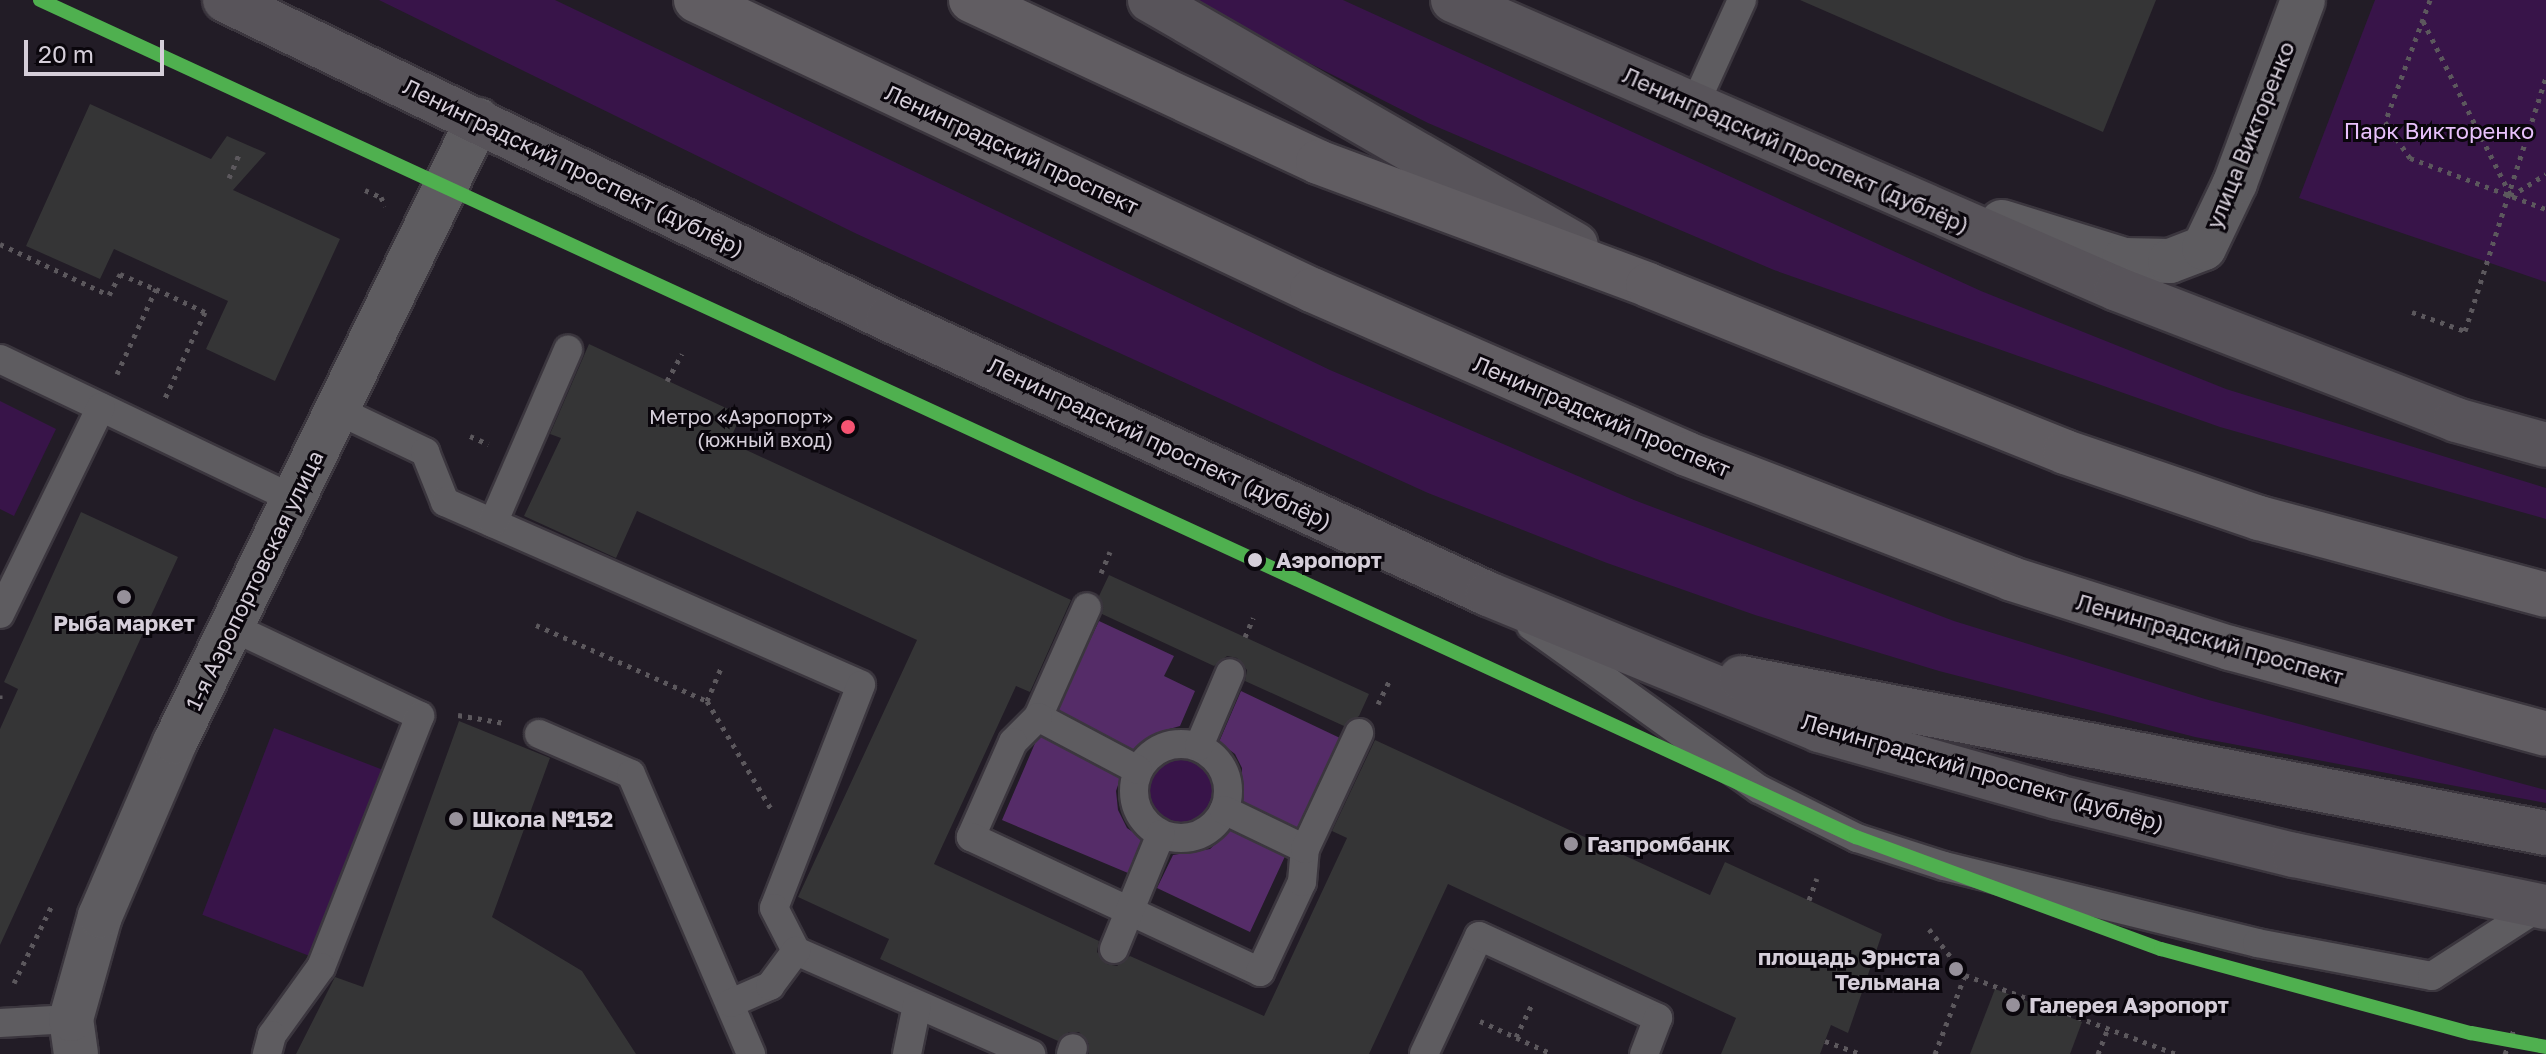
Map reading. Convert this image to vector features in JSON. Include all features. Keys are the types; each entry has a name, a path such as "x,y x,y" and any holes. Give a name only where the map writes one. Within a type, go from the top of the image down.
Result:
{"main road":[{"name":"Ленинградский проспект (дублёр)","path":"225,0 888,319 1488,594 1819,730 2057,797 2294,855 2543,907"},
{"name":"Ленинградский проспект","path":"696,0 1312,290 1687,454 2012,579 2230,648 2546,734"},
{"path":"971,0 1318,162 1648,285 2065,452 2259,518 2546,595"},
{"path":"1150,0 1648,285"},
{"name":"Ленинградский проспект (дублёр)","path":"1453,0 2117,289 2456,420 2546,445"},
{"path":"1668,666 1876,701 2546,833"}],"street":[{"name":"улица Викторенко","path":"1860,178 2124,260 2170,261 2204,248 2235,183 2303,0"},
{"name":"1-я Аэропортовская улица","path":"74,1036 100,916 232,627 478,120"}],"lane":[{"path":"1694,106 1742,0"},
{"path":"493,523 568,350"},
{"path":"0,359 294,499"},
{"path":"0,614 101,407"},
{"path":"337,410 425,452 445,502 861,685 774,908 796,951 1031,1054"},
{"path":"1488,594 1759,789 1857,838 1944,866 2226,936 2432,976 2543,907"},
{"path":"1087,607 1038,717 1013,742 971,837 1260,972 1302,882 1305,849 1359,733"},
{"path":"232,627 420,716 321,967 272,1035 267,1054"},
{"path":"1199,746 1230,673"},
{"path":"1038,717 1138,770"},
{"path":"539,734 631,774 751,1054"},
{"path":"1170,744 1199,746 1222,766 1227,781 1224,810 1204,832 1175,838 1161,834 1139,814 1133,785 1138,770 1146,758 1170,744"},
{"path":"1224,810 1305,849"},
{"path":"1114,949 1161,834"},
{"path":"1424,1054 1479,936 1658,1018 1644,1054"},
{"path":"731,1003 770,986 796,951"},
{"path":"907,1054 917,1005"},
{"path":"0,1023 74,1036"}],"path":[{"path":"2430,0 2385,122 2410,158 2546,209"},
{"path":"2423,20 2511,196"},
{"path":"2412,312 2465,331 2511,196 2546,77"},
{"path":"229,178 239,155"},
{"path":"2511,196 2546,174"},
{"path":"0,244 109,295 120,274 205,312 150,430"},
{"path":"101,407 156,289"},
{"path":"667,381 682,354"},
{"path":"1245,637 1253,618"},
{"path":"536,625 707,701 796,851"},
{"path":"420,716 461,715 539,734"},
{"path":"1809,900 1817,878"},
{"path":"1929,929 1965,975 2176,1054"},
{"path":"1935,1054 1965,975"},
{"path":"1446,1005 1552,1054"},
{"path":"2098,1054 2108,1028"},
{"path":"2505,1054 2514,1029"},
{"path":"1825,1041 1860,1054"}],"green space":[{"path":"379,0 555,0 1330,370 1634,500 1954,621 2205,699 2546,790 2546,803 2195,737 1939,671 1755,615 1607,563 1428,493 857,234"},
{"path":"1184,0 1343,0 1981,291 2226,389 2546,488 2546,519 2220,427 1774,270 1428,123"},
{"name":"Парк Викторенко","path":"2375,0 2546,0 2546,282 2299,198"},
{"path":"0,401 56,429 14,516 0,509"},
{"path":"274,728 383,770 312,957 202,915"},
{"path":"1181,754 1195,757 1207,765 1215,777 1218,791 1215,805 1207,817 1195,825 1181,828 1167,825 1155,817 1147,805 1144,791 1147,777 1155,765 1167,757"}],"shaded area":[{"path":"1099,621 1174,656 1164,676 1195,691 1180,726 1162,731 1136,751 1055,713"},
{"path":"1241,691 1340,738 1299,831 1241,805 1242,768 1235,754 1219,742"},
{"path":"1039,734 1121,776 1116,791 1118,810 1127,828 1143,839 1128,873 1002,820"},
{"path":"1234,827 1287,852 1250,932 1157,888 1173,855 1210,849"}],"building":[{"path":"1800,0 2156,0 2103,132"},
{"path":"90,104 211,159 227,136 266,153 233,190 340,239 275,381 206,349 228,301 114,249 100,279 26,246"},
{"path":"589,344 741,415 729,442 1071,600 1030,692 1016,686 934,864 1099,941 1097,952 1107,964 1117,966 1130,956 1264,1016 1347,838 1332,831 1375,740 1710,895 1725,862 1882,934 1848,1033 1831,1025 1820,1054 1721,1054 1736,1018 1448,884 1369,1054 1089,1054 1089,1044 1079,1032 1069,1032 1058,1041 880,959 889,939 798,897 917,640 637,511 616,558 524,516 561,438 550,434"},
{"path":"81,512 178,557 0,945 0,729 18,689 4,682"},
{"path":"1109,575 1369,694 1359,716 1344,726 1245,681 1247,670 1237,658 1227,656 1214,666 1102,614 1099,596"},
{"path":"459,721 550,758 492,917 582,971 636,1054 296,1054 335,977 363,987"},
{"name":"Галерея Аэропорт","path":"1995,989 2082,1022 2070,1054 1970,1054"}],"transit line":[{"path":"40,0 1856,837 2161,949 2471,1033 2546,1047"}],"place":[{"name":"Метро «Аэропорт» (южный вход)","path":"848,427"},
{"name":"Аэропорт","path":"1255,560"},
{"name":"Рыба маркет","path":"124,597"},
{"name":"Школа №152","path":"456,819"},
{"name":"Газпромбанк","path":"1571,844"},
{"name":"площадь Эрнста Тельмана","path":"1956,969"},
{"name":"Галерея Аэропорт","path":"2013,1005"}]}
